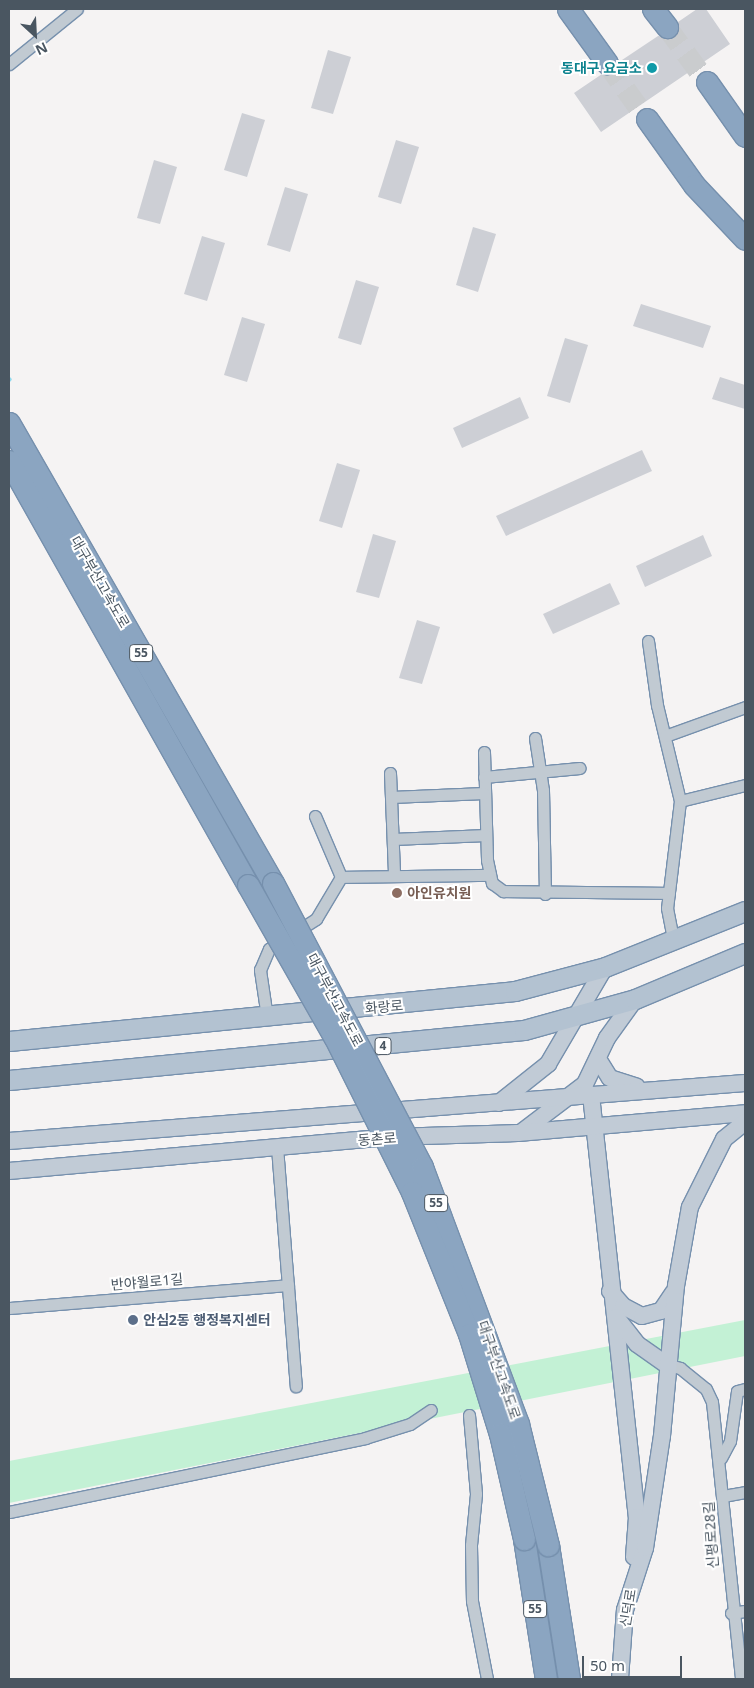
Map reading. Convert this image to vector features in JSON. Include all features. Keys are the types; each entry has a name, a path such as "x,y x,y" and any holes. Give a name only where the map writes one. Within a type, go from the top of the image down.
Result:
{"highway":[{"path":"568,9 607,63"},
{"path":"653,9 667,28"},
{"path":"706,82 745,136"},
{"path":"646,119 694,185 745,239"},
{"name":"대구부산고속도로","path":"9,423 273,883 422,1167 512,1406 548,1545 569,1679"},
{"name":"대구부산고속도로","path":"9,461 335,1038 412,1192 468,1334 500,1434 524,1539 546,1679"}],"main road":[{"name":"화랑로","path":"9,1041 471,999 605,967 745,911"},
{"name":"4","path":"9,1080 444,1041 524,1030 635,999 745,953"},
{"path":"499,1104 548,1064 605,967"},
{"path":"518,1133 572,1097 585,1084 635,999"},
{"path":"598,1059 610,1078 652,1090"},
{"path":"9,1141 499,1104 745,1083"},
{"path":"591,1095 610,1290 637,1517 635,1567"},
{"name":"동촌로","path":"9,1171 277,1147 518,1133 745,1113"},
{"path":"635,1567 646,1538 676,1286 699,1185 724,1139 745,1122"},
{"path":"610,1290 623,1306 642,1316 661,1311 676,1286"},
{"path":"613,1308 628,1335 666,1364"},
{"name":"신덕로","path":"620,1679 625,1610 635,1567"}],"street":[{"path":"9,64 77,9"},
{"path":"648,641 664,736 680,800 669,893 673,940"},
{"path":"664,736 745,706"},
{"path":"535,738 540,773 545,894"},
{"path":"484,752 486,835 490,875 503,891 545,894 669,893"},
{"path":"484,777 580,768"},
{"path":"390,773 394,873"},
{"path":"680,800 745,785"},
{"path":"391,797 484,793"},
{"path":"315,816 341,877"},
{"path":"393,839 486,835"},
{"path":"341,877 394,873 490,875"},
{"path":"267,1017 260,970 269,949 316,918 341,877"},
{"path":"277,1147 296,1386"},
{"name":"반야월로1길","path":"9,1308 288,1285"},
{"name":"신평로28길","path":"666,1364 680,1368 706,1389 721,1458 731,1613 742,1679"},
{"path":"721,1458 730,1441 738,1390 745,1389"},
{"path":"9,1512 365,1438 410,1424 430,1410"},
{"path":"469,1415 476,1494 471,1545 472,1600 487,1679"},
{"path":"723,1496 745,1492"},
{"path":"731,1613 745,1612"}],"green space":[{"path":"745,1320 745,1356 9,1503 9,1461"}],"building":[{"name":"동대구 요금소","path":"697,9 706,9 730,44 601,132 574,93 602,74 614,73 619,62 658,36 674,37 678,22"},
{"path":"328,50 351,57 333,114 311,108"},
{"path":"242,113 265,120 247,177 224,170"},
{"path":"396,140 419,147 401,204 378,197"},
{"path":"154,160 177,167 160,224 137,218"},
{"path":"285,187 308,194 290,252 267,245"},
{"path":"473,227 496,234 478,292 456,285"},
{"path":"202,236 225,243 207,301 184,294"},
{"path":"356,280 379,287 361,345 338,338"},
{"path":"641,304 711,326 703,348 633,326"},
{"path":"242,317 265,324 247,382 224,375"},
{"path":"565,338 588,345 570,403 547,396"},
{"path":"720,377 745,385 745,409 712,399"},
{"path":"520,397 529,418 462,448 453,428"},
{"path":"642,450 652,471 506,536 496,516"},
{"path":"337,463 360,470 342,528 319,521"},
{"path":"373,534 396,541 379,598 356,592"},
{"path":"703,535 712,556 645,587 636,566"},
{"path":"610,583 620,604 553,634 543,614"},
{"path":"417,620 440,627 422,684 399,678"}],"tunnel":[{"path":"667,27 707,82"},
{"path":"607,63 647,119"}],"place":[{"name":"동대구 요금소","path":"652,68"},
{"name":"아인유치원","path":"397,893"},
{"name":"안심2동 행정복지센터","path":"133,1320"}]}
